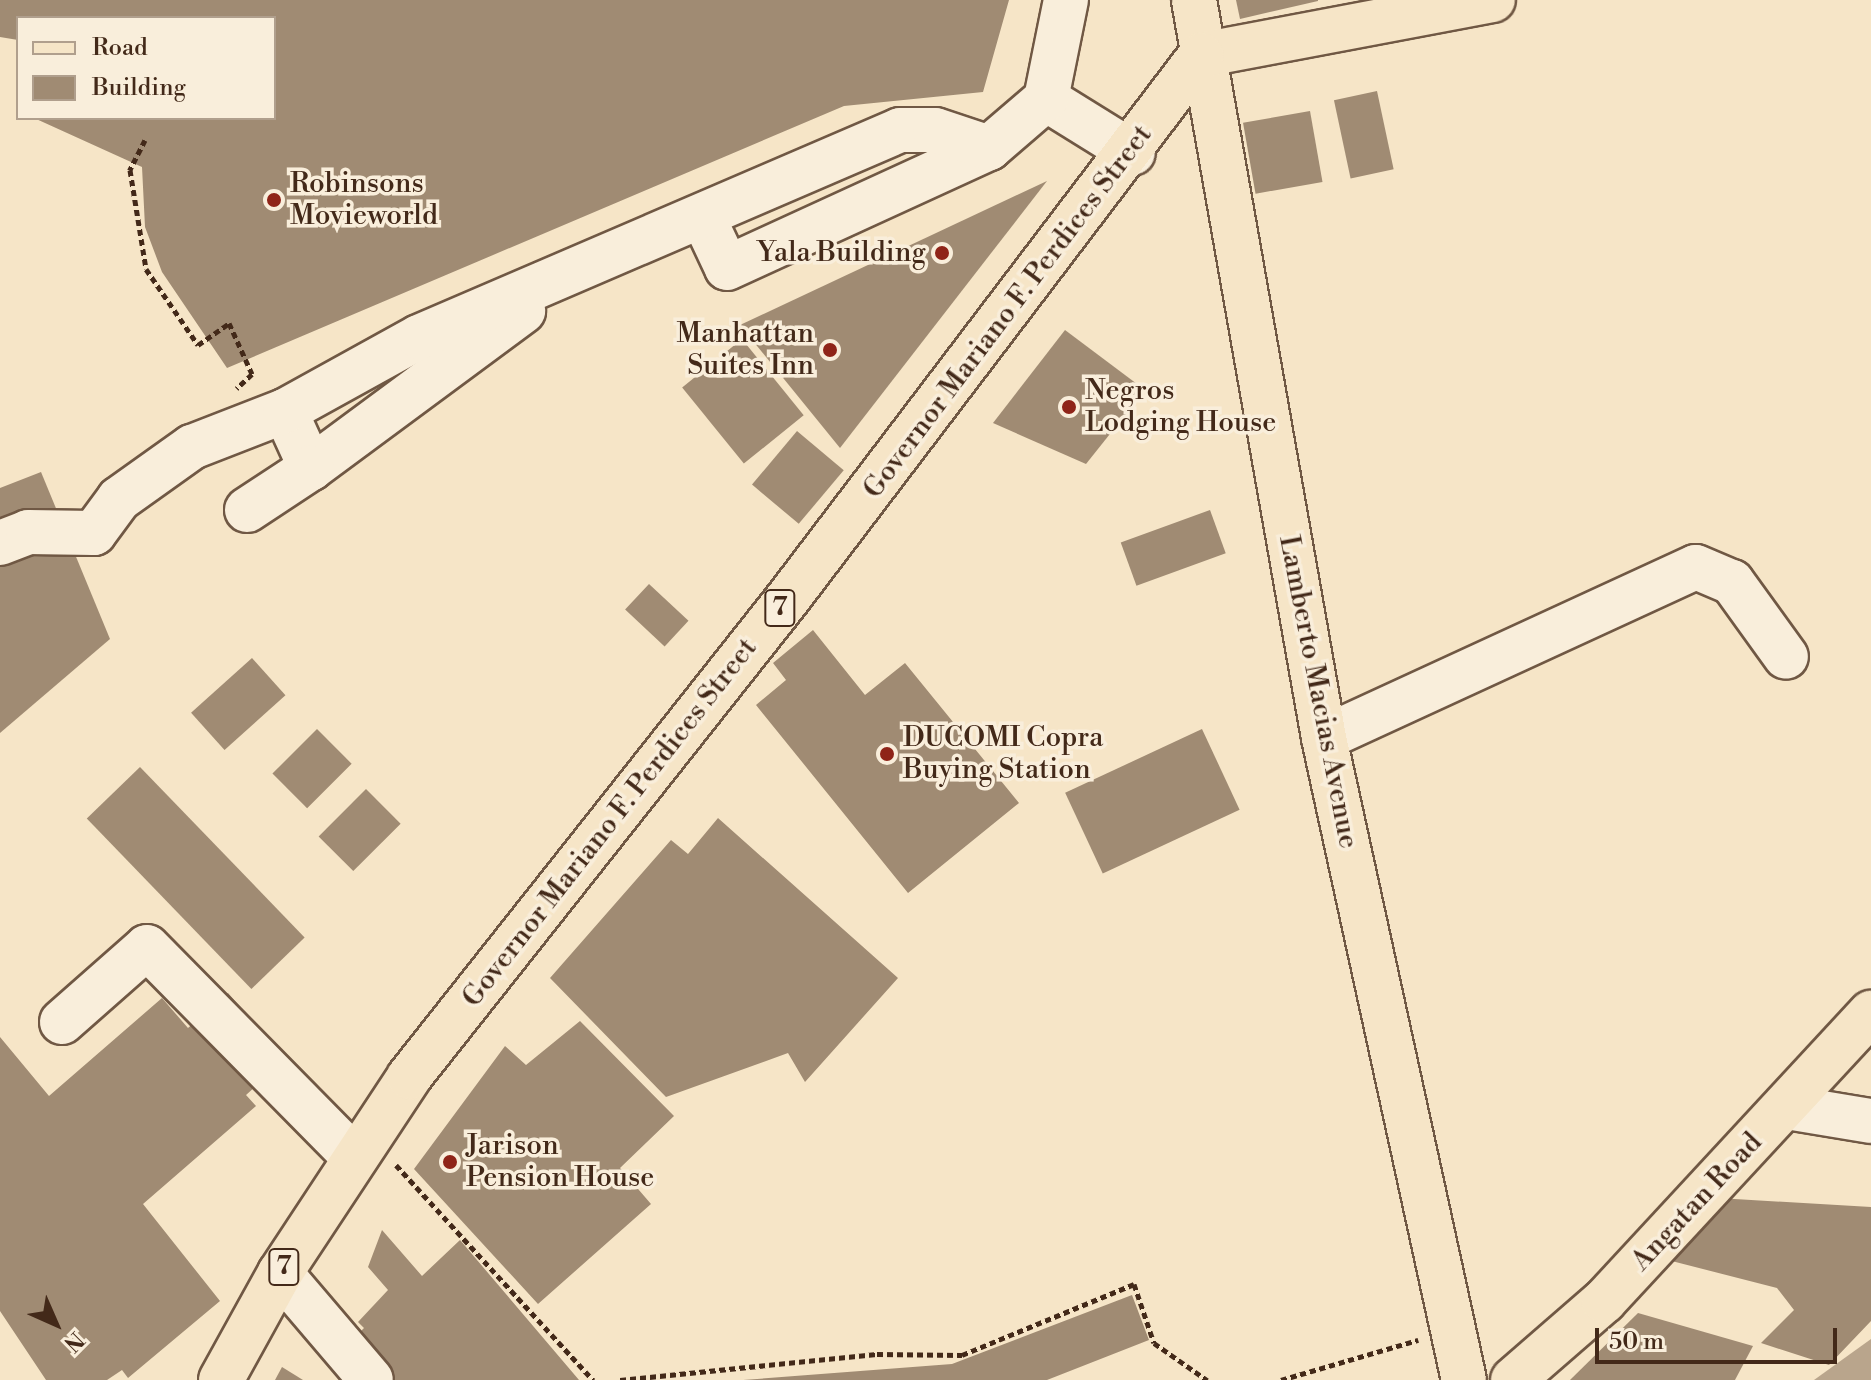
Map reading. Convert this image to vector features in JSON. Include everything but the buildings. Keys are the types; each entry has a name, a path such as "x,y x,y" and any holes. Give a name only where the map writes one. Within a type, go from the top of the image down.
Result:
{"main road":[{"name":"Lamberto Macias Avenue","path":"1194,0 1201,55 1324,738 1464,1380"},
{"path":"1201,55 1493,0"},
{"name":"Governor Mariano F. Perdices Street","path":"221,1380 280,1273 409,1077 1133,153 1201,55"},
{"name":"Angatan Road","path":"1513,1380 1604,1301 1871,1013"}],"lane":[{"path":"0,543 28,532 94,533 119,499 159,466 285,411 419,337 569,277 900,130 935,130 989,148 1046,99 1066,0"},
{"path":"1046,99 1133,153"},
{"path":"247,510 311,468 569,277"},
{"path":"285,411 311,468"},
{"path":"1324,738 1696,567 1732,582 1786,657"},
{"path":"62,1022 147,947 362,1148"},
{"path":"1786,1107 1871,1121"},
{"path":"280,1273 371,1380"}],"path":[{"path":"145,140 130,170 146,269 198,345 229,323 252,374 229,395"},
{"path":"362,1148 593,1380"},
{"path":"620,1380 877,1354 962,1355 1134,1284 1154,1343 1207,1380"},
{"path":"1281,1380 1453,1330"}],"shaded area":[{"path":"1871,1339 1871,1380 1814,1380"}],"place":[{"name":"Robinsons Movieworld","path":"274,200"},
{"name":"Yala Building","path":"942,253"},
{"name":"Manhattan Suites Inn","path":"830,350"},
{"name":"Negros Lodging House","path":"1069,407"},
{"name":"DUCOMI Copra Buying Station","path":"887,754"},
{"name":"Jarison Pension House","path":"450,1162"}]}
